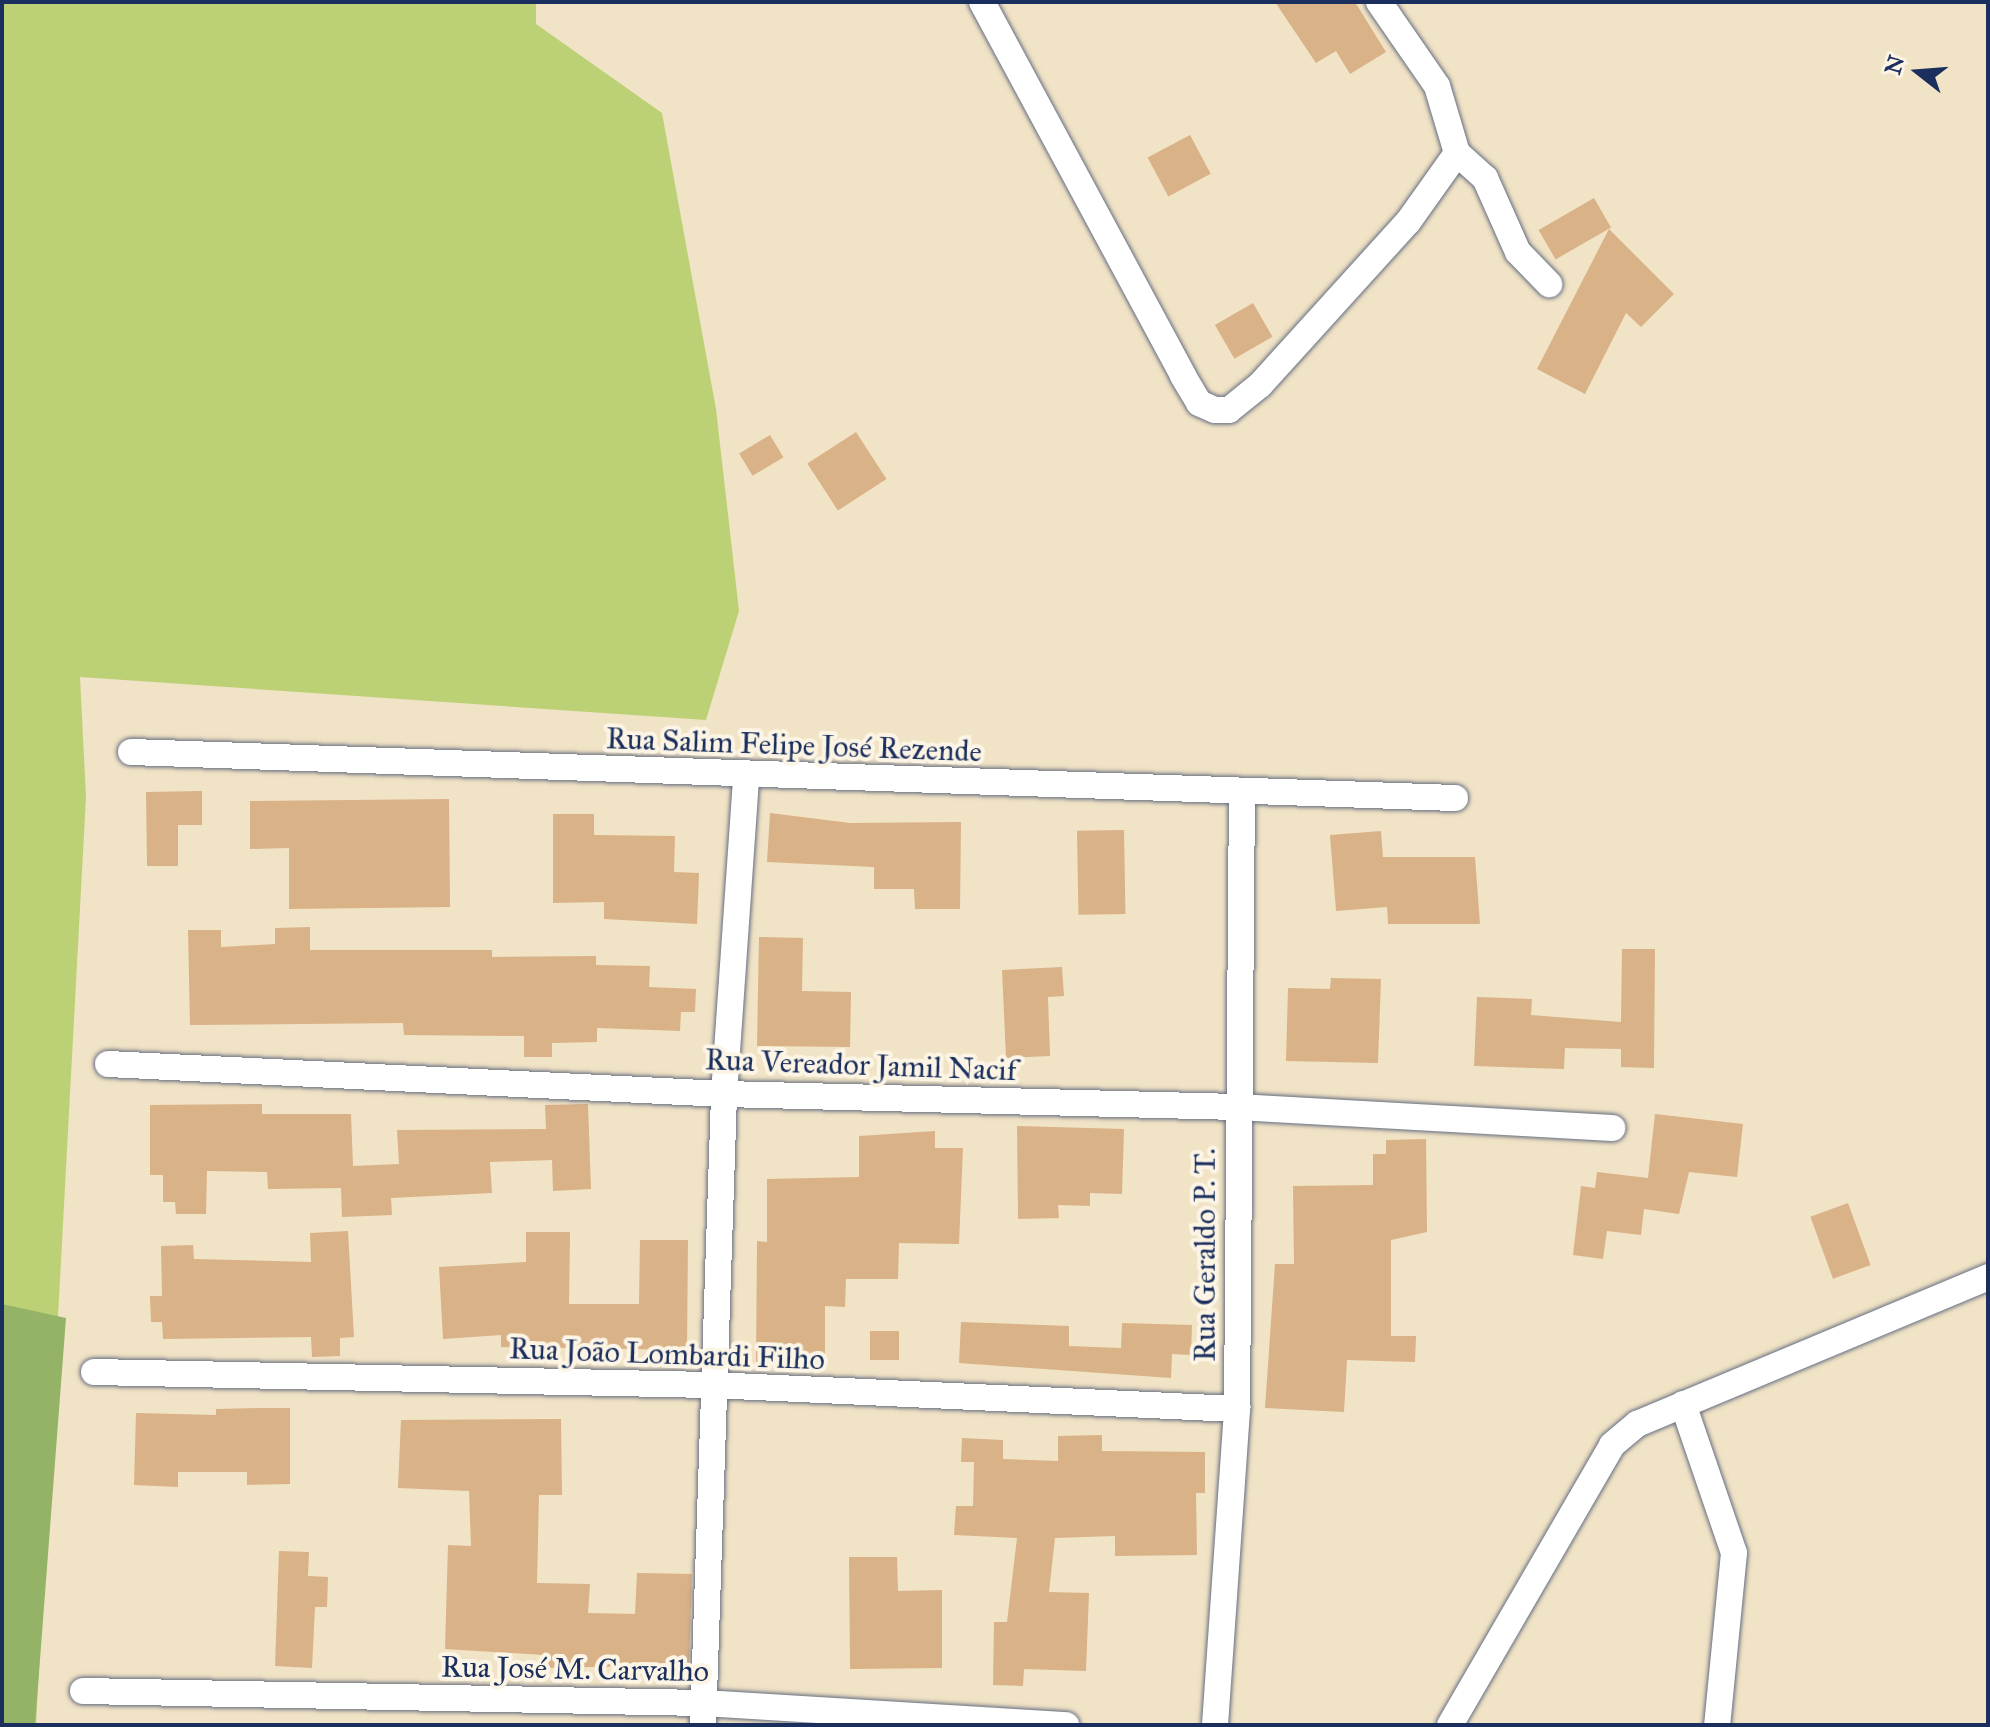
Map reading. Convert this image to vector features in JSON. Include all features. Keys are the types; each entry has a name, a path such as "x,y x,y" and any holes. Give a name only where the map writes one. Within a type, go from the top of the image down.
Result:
{"street":[{"path":"982,2 1183,376 1199,403 1215,410 1229,410 1260,385 1408,222 1457,153"},
{"path":"1379,2 1437,86 1457,153 1485,178 1518,252 1549,284"},
{"name":"Rua Salim Felipe José Rezende","path":"131,752 746,776 1455,798"},
{"path":"703,1714 724,1094 746,776"},
{"name":"Rua Geraldo P. T.","path":"1217,1721 1237,1409 1237,1107 1242,791"},
{"name":"Rua Vereador Jamil Nacif","path":"108,1064 724,1094 1237,1107 1612,1128"},
{"path":"1450,1725 1612,1445 1637,1424 1988,1277"},
{"name":"Rua João Lombardi Filho","path":"94,1372 712,1385 1237,1409"},
{"path":"1683,1404 1734,1553 1717,1725"},
{"name":"Rua José M. Carvalho","path":"83,1691 1066,1725"}],"green space":[{"path":"2,2 536,2 536,24 662,113 716,409 739,611 706,720 80,677 86,797 36,1725 2,1725"},
{"path":"2,1304 66,1318 35,1725 2,1725"}],"building":[{"path":"1275,2 1355,2 1386,52 1350,74 1336,51 1316,63"},
{"path":"1190,135 1211,174 1168,196 1148,158"},
{"path":"1594,198 1611,227 1556,259 1539,230"},
{"path":"1609,229 1674,294 1641,327 1626,313 1585,394 1537,369"},
{"path":"1253,303 1272,337 1234,359 1215,325"},
{"path":"856,432 886,479 838,511 807,464"},
{"path":"770,435 783,457 753,476 739,454"},
{"path":"202,791 202,825 178,825 178,866 147,866 146,792"},
{"path":"449,799 450,907 289,909 289,848 250,849 250,801"},
{"path":"770,813 850,823 961,822 960,909 915,909 914,889 874,889 874,867 767,862"},
{"path":"553,814 594,814 594,835 675,836 674,872 699,873 697,924 604,919 604,902 553,903"},
{"path":"1124,830 1125,914 1078,915 1077,831"},
{"path":"1381,831 1383,857 1475,857 1480,924 1388,924 1387,907 1336,911 1330,835"},
{"path":"310,927 310,950 492,950 492,957 596,956 596,965 650,966 649,987 696,989 695,1012 681,1012 680,1031 597,1028 597,1042 552,1043 552,1057 524,1057 524,1036 404,1035 403,1023 190,1025 188,930 221,930 221,947 275,944 275,928"},
{"path":"759,937 803,938 802,991 851,992 850,1047 757,1046"},
{"path":"1622,949 1655,949 1654,1068 1621,1067 1621,1049 1565,1048 1564,1069 1474,1066 1477,997 1532,999 1531,1015 1621,1022"},
{"path":"1062,967 1064,996 1048,997 1050,1056 1006,1058 1002,970"},
{"path":"1331,978 1381,979 1378,1063 1286,1061 1288,988 1330,989"},
{"path":"262,1104 262,1114 351,1114 353,1166 399,1164 397,1130 546,1129 545,1105 588,1104 591,1189 553,1191 552,1160 490,1162 492,1193 391,1198 392,1215 342,1217 341,1188 268,1189 267,1172 207,1171 206,1214 176,1214 175,1202 163,1202 163,1175 150,1175 150,1105"},
{"path":"1655,1114 1743,1124 1737,1177 1689,1172 1679,1214 1644,1209 1641,1235 1607,1231 1603,1259 1573,1255 1581,1186 1595,1188 1597,1172 1648,1178"},
{"path":"1017,1126 1124,1129 1122,1194 1090,1193 1090,1206 1058,1205 1059,1218 1018,1219"},
{"path":"935,1131 935,1148 963,1148 959,1244 899,1243 898,1279 846,1279 845,1307 825,1306 825,1364 756,1365 757,1241 767,1242 767,1179 859,1177 859,1136"},
{"path":"1426,1139 1427,1232 1391,1240 1391,1336 1416,1336 1415,1362 1347,1360 1344,1412 1265,1408 1275,1264 1294,1264 1293,1186 1373,1185 1373,1154 1386,1154 1386,1140"},
{"path":"1848,1203 1871,1265 1833,1279 1810,1217"},
{"path":"348,1231 354,1337 340,1338 340,1356 312,1357 311,1337 163,1339 162,1322 151,1322 150,1296 162,1296 161,1246 193,1245 194,1259 311,1262 310,1233"},
{"path":"526,1232 570,1232 569,1304 639,1304 640,1240 688,1240 687,1350 501,1347 501,1335 443,1339 439,1267 526,1262"},
{"path":"961,1322 1069,1326 1069,1346 1121,1348 1122,1323 1192,1325 1191,1355 1172,1354 1171,1378 959,1363"},
{"path":"870,1331 899,1331 899,1360 870,1360"},
{"path":"290,1408 290,1484 247,1485 247,1472 178,1472 178,1487 134,1485 136,1413 216,1415 216,1409"},
{"path":"561,1419 562,1495 539,1495 537,1583 590,1584 588,1613 635,1614 637,1573 692,1574 689,1665 543,1668 543,1655 445,1649 448,1545 471,1546 469,1491 398,1488 401,1420"},
{"path":"1102,1435 1102,1451 1205,1452 1205,1493 1196,1493 1197,1555 1115,1556 1115,1536 1055,1538 1049,1592 1089,1593 1086,1671 1024,1669 1023,1686 993,1685 994,1622 1007,1622 1017,1538 954,1535 956,1506 973,1506 974,1462 961,1462 962,1438 1003,1440 1003,1459 1058,1461 1058,1436"},
{"path":"279,1551 309,1552 308,1576 328,1577 327,1607 315,1607 312,1668 275,1666"},
{"path":"849,1557 897,1557 898,1591 942,1590 942,1668 850,1669"}]}
